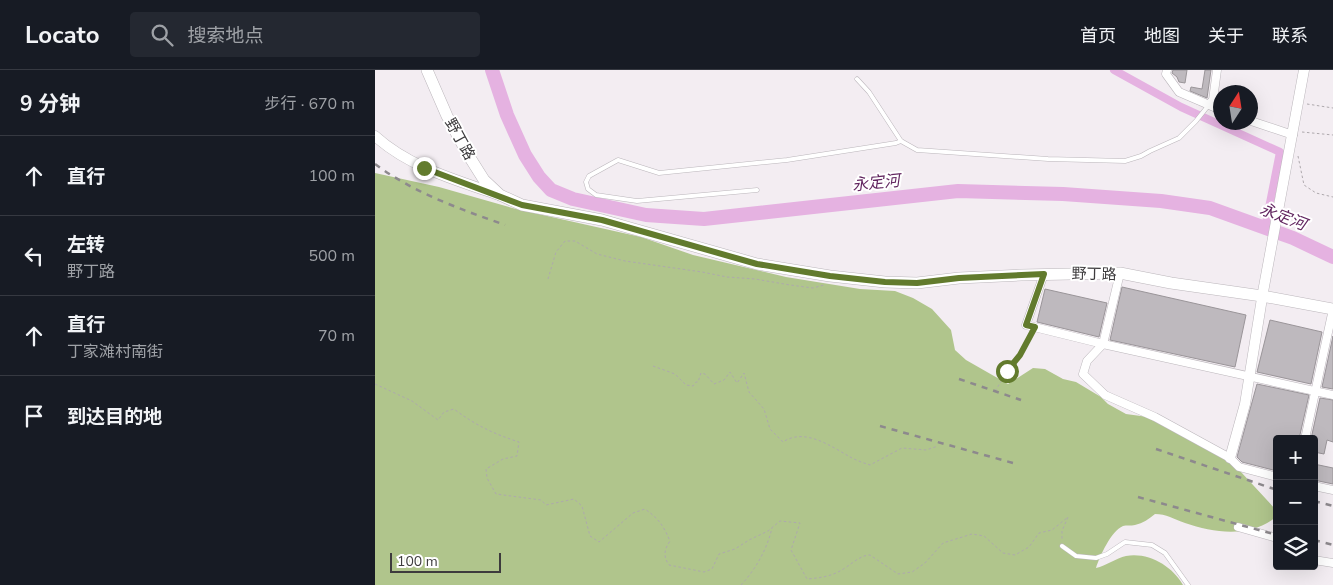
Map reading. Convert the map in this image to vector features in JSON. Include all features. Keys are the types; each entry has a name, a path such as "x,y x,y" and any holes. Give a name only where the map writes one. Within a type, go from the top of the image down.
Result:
{"main road":[{"name":"野丁路","path":"427,70 447,116 484,180 500,196 522,205 602,220 757,264 830,276 885,282 917,283 959,278 1120,273 1171,284 1263,294 1333,309"}],"street":[{"path":"1167,70 1166,74 1179,92 1205,108 1213,109"},
{"path":"1205,108 1213,100 1217,70"},
{"path":"1230,458 1245,404 1304,70"},
{"path":"1258,123 1293,133"},
{"path":"375,136 387,147 424,168 500,196"},
{"path":"1120,273 1103,344 1087,361 1083,374 1105,395 1155,417 1230,458 1239,467 1273,476"},
{"path":"1044,274 1026,325 1103,344 1333,394"},
{"path":"1306,435 1333,309"},
{"path":"1318,487 1333,490"},
{"path":"1238,527 1273,537"},
{"path":"1318,561 1333,563"}],"lane":[{"path":"857,79 869,92 901,141 917,150 1048,159 1125,161 1141,156 1150,150 1179,138 1196,121 1205,108"},
{"path":"757,190 637,201 596,195 588,189 586,182 589,176 618,160 659,173 787,160 901,141"},
{"path":"1062,546 1076,556 1096,558 1107,554 1125,542 1152,545 1165,553 1188,585"}],"path":[{"path":"1299,103 1333,108"},
{"path":"1293,133 1333,135"},
{"path":"1297,150 1304,186 1316,193 1333,197"},
{"path":"548,280 556,252 565,241 575,242 597,254 625,261 813,288 828,284"},
{"path":"995,391 1007,371 1020,355 1035,327"},
{"path":"653,366 675,374 687,385 693,386 696,382 699,382 701,373 705,374 714,384 724,380 730,372 737,383 744,373 749,392 764,409 770,429 783,442 790,437 812,438 826,442 853,458 870,465 902,448 926,450 938,446"},
{"path":"375,384 412,401 438,420 445,412 454,409 473,424 519,442 517,456 503,459 486,469 487,478 495,494 541,500 546,505 574,498 582,506 590,536 599,542 633,513 645,509 658,519 665,529 670,541 664,549 665,559 669,565 704,572 711,569 719,554 735,549 773,527 780,520 800,523 791,550 807,579 822,578 839,572 865,555 870,555 898,574 912,572 925,563 943,543 972,534 984,536 1003,553 1015,555 1029,547 1039,533 1053,530 1068,517 1062,531 1062,546"},
{"path":"741,585 750,576 764,553 773,527"}],"green space":[{"path":"375,173 439,187 516,209 641,237 693,255 786,277 860,289 895,291 913,298 932,309 951,330 955,350 966,360 1008,384 1033,368 1045,369 1063,379 1076,382 1126,414 1148,417 1227,460 1241,472 1273,507 1273,519 1266,524 1243,531 1232,532 1208,529 1155,514 1141,523 1123,526 1114,533 1106,544 1096,568 1126,556 1143,556 1166,566 1183,585 375,585"}],"building":[{"path":"1173,70 1187,70 1185,83 1179,82 1172,73"},
{"path":"1205,70 1211,70 1207,98 1190,91 1191,87 1202,89"},
{"path":"1122,287 1246,315 1235,367 1110,340"},
{"path":"1045,289 1107,303 1099,337 1037,322"},
{"path":"1270,320 1322,332 1311,384 1257,372"},
{"path":"1333,336 1333,389 1322,387"},
{"path":"1257,384 1309,395 1300,435 1273,435 1273,470 1242,462 1237,457"},
{"path":"1320,398 1333,400 1333,442 1327,440 1324,454 1318,453 1318,435 1312,435"},
{"path":"1318,465 1333,468 1333,484 1318,481"}],"waterway":[{"name":"永定河","path":"492,70 507,115 525,155 539,177 551,190 573,199 646,215 704,219 958,191 1063,194 1161,201 1210,208 1293,238 1333,257"},
{"path":"1114,70 1181,107 1280,152 1265,228"}],"railway":[{"path":"375,164 421,192 505,225"},
{"path":"959,379 1021,400"},
{"path":"880,426 1013,463"},
{"path":"1156,449 1273,489"},
{"path":"1138,497 1273,534"},
{"path":"1318,502 1333,506"},
{"path":"1318,541 1333,545"}],"route":[{"path":"424,168 522,205 602,220 757,264 830,276 885,282 917,283 959,278 1044,274 1026,325 1035,327 1020,355 1007,371"}]}
